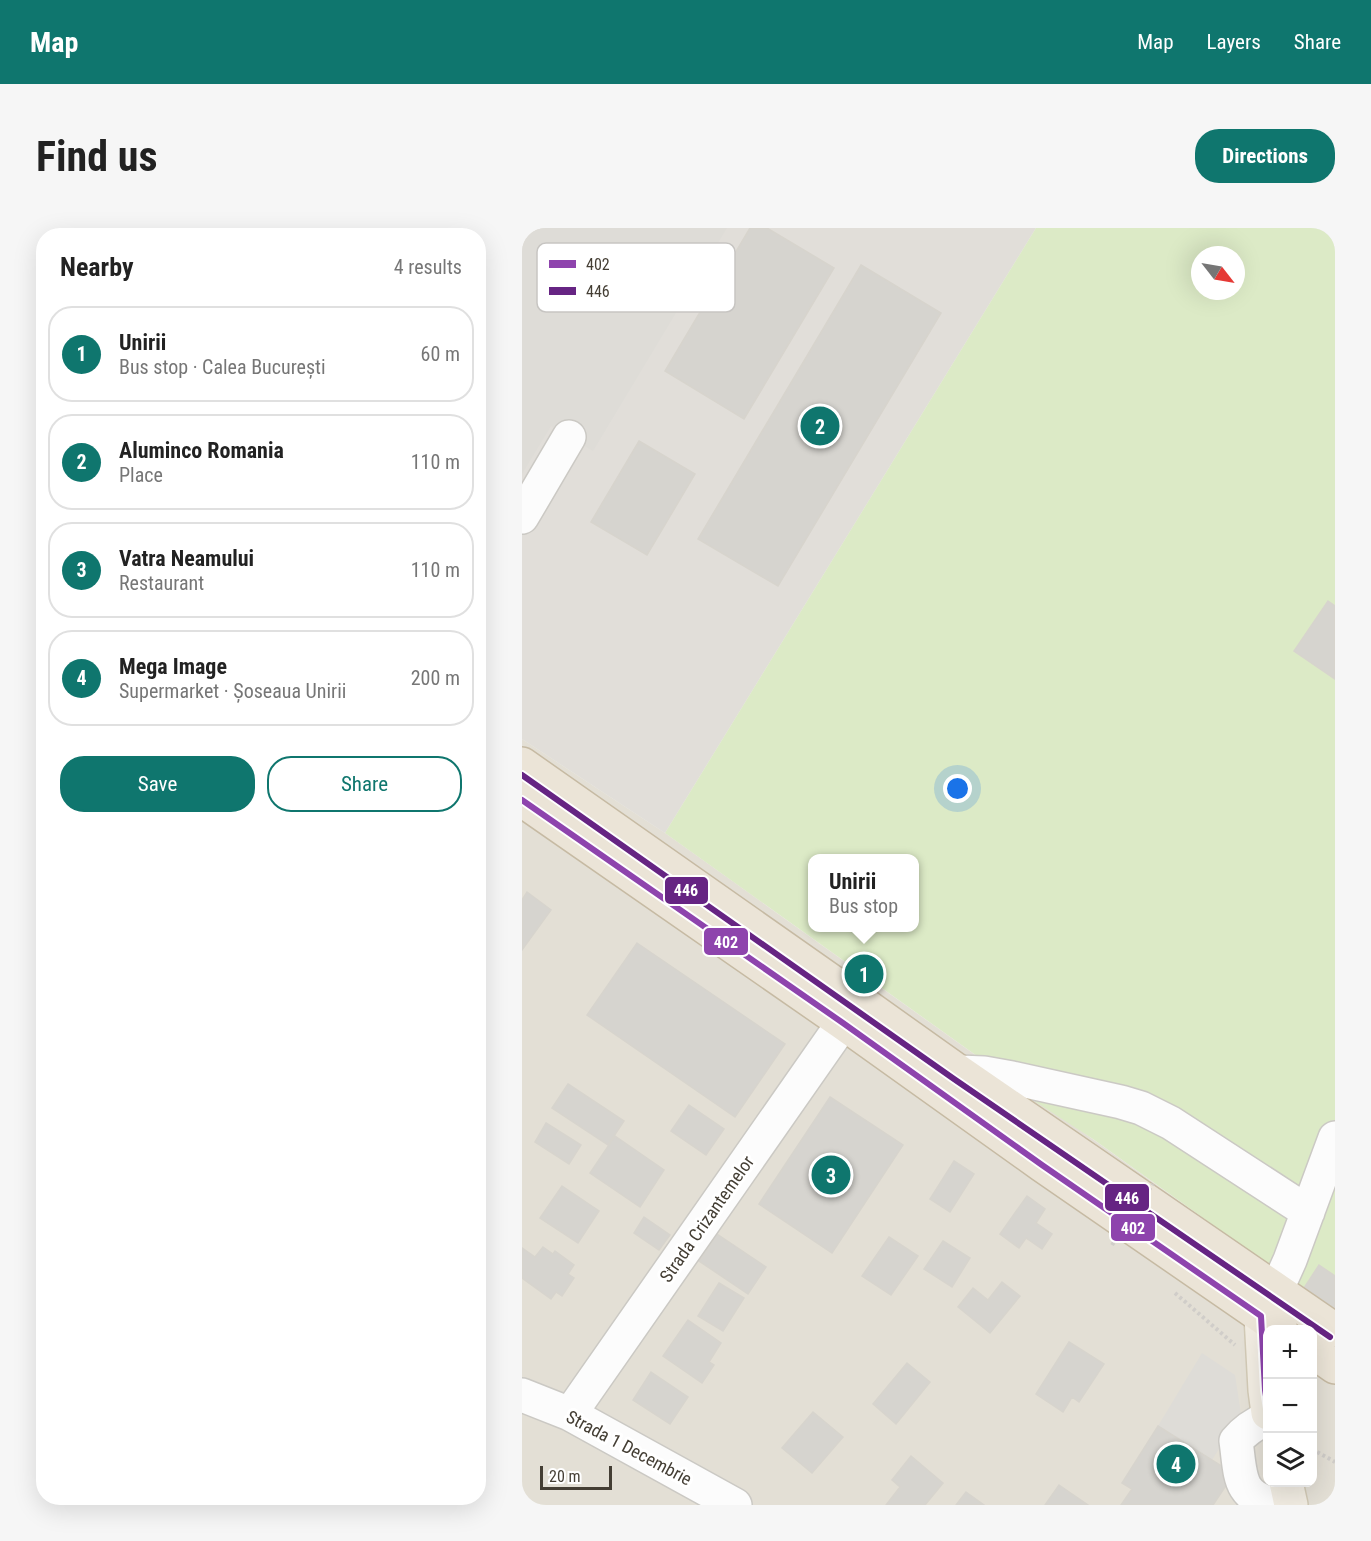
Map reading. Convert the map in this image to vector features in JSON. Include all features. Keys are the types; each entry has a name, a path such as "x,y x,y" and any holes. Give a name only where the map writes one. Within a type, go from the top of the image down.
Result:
{"highway":[{"path":"522,764 1108,1175 1280,1305"},
{"path":"522,800 843,1023 1042,1165 1280,1305 1335,1330"},
{"path":"1317,1355 1335,1367"}],"main road":[{"path":"1267,1379 1280,1305"}],"street":[{"path":"522,517 569,437"},
{"name":"Strada Crizantemelor","path":"570,1414 843,1023"},
{"path":"959,1072 984,1073 1012,1078 1141,1108 1171,1123 1308,1212"},
{"path":"1280,1305 1308,1212 1335,1138"},
{"name":"Strada 1 Decembrie","path":"522,1395 570,1414 735,1505"},
{"path":"1263,1420 1244,1431 1236,1441 1242,1484 1252,1497 1267,1503 1286,1492"}],"path":[{"path":"1112,1245 1153,1184"},
{"path":"1172,1291 1242,1352"},
{"path":"1317,1452 1335,1462"}],"shaded area":[{"path":"522,228 1036,228 665,833 522,739"},
{"path":"522,228 727,228 718,243 537,243 537,312 677,312 593,451 551,426 522,474"},
{"path":"522,739 665,833 1335,1311 1335,1505 522,1505"},
{"path":"1202,1353 1235,1375 1241,1414 1212,1460 1158,1426"}],"green space":[{"path":"1036,228 1335,228 1335,1311 1093,1139 1022,1093 1019,1086 665,833"}],"building":[{"path":"750,228 767,228 834,268 744,419 665,371 700,312 735,312 735,253"},
{"path":"861,265 941,313 778,586 698,539"},
{"path":"639,441 695,474 647,555 591,522"},
{"path":"1328,601 1335,606 1335,679 1294,651"},
{"path":"527,892 551,910 522,950 522,900"},
{"path":"637,943 785,1044 735,1117 587,1015"},
{"path":"568,1084 624,1121 608,1145 552,1108"},
{"path":"830,1097 903,1145 832,1253 759,1204"},
{"path":"689,1105 724,1129 706,1155 671,1131"},
{"path":"546,1123 581,1145 569,1164 535,1142"},
{"path":"615,1136 664,1170 640,1207 590,1173"},
{"path":"954,1161 974,1174 950,1212 930,1199"},
{"path":"562,1186 599,1211 578,1243 540,1218"},
{"path":"1027,1196 1045,1209 1036,1223 1052,1234 1042,1249 1026,1238 1019,1248 1000,1234"},
{"path":"644,1217 670,1235 659,1250 634,1233"},
{"path":"717,1234 766,1267 748,1294 699,1261"},
{"path":"889,1237 918,1256 891,1295 862,1276"},
{"path":"943,1241 970,1258 952,1287 924,1269"},
{"path":"543,1247 553,1254 555,1251 574,1265 568,1274 574,1278 562,1296 556,1292 551,1299 522,1278 522,1248 535,1257"},
{"path":"1319,1265 1335,1276 1335,1309 1304,1288"},
{"path":"1002,1282 1020,1296 990,1333 958,1307 973,1288 988,1300"},
{"path":"719,1283 744,1298 723,1331 698,1316"},
{"path":"688,1320 721,1343 709,1362 714,1365 702,1383 663,1356"},
{"path":"1069,1342 1104,1364 1079,1402 1072,1397 1063,1412 1036,1394"},
{"path":"907,1363 930,1382 896,1424 873,1404"},
{"path":"651,1372 688,1397 670,1424 633,1400"},
{"path":"813,1412 843,1437 812,1473 782,1448"},
{"path":"1158,1426 1223,1467 1227,1484 1213,1505 1121,1505 1132,1489 1122,1483"},
{"path":"911,1456 943,1483 925,1505 886,1505 900,1487 892,1480"},
{"path":"1059,1485 1088,1505 1045,1505"},
{"path":"966,1492 984,1505 956,1505"}],"transit line":[{"name":"446","path":"522,775 954,1079 1330,1337"},
{"name":"402","path":"522,800 1261,1316 1264,1379"}],"place":[{"name":"Aluminco Romania","path":"820,426"},
{"name":"Unirii","path":"864,974"},
{"name":"Vatra Neamului","path":"831,1175"},
{"name":"Mega Image","path":"1176,1464"}]}
